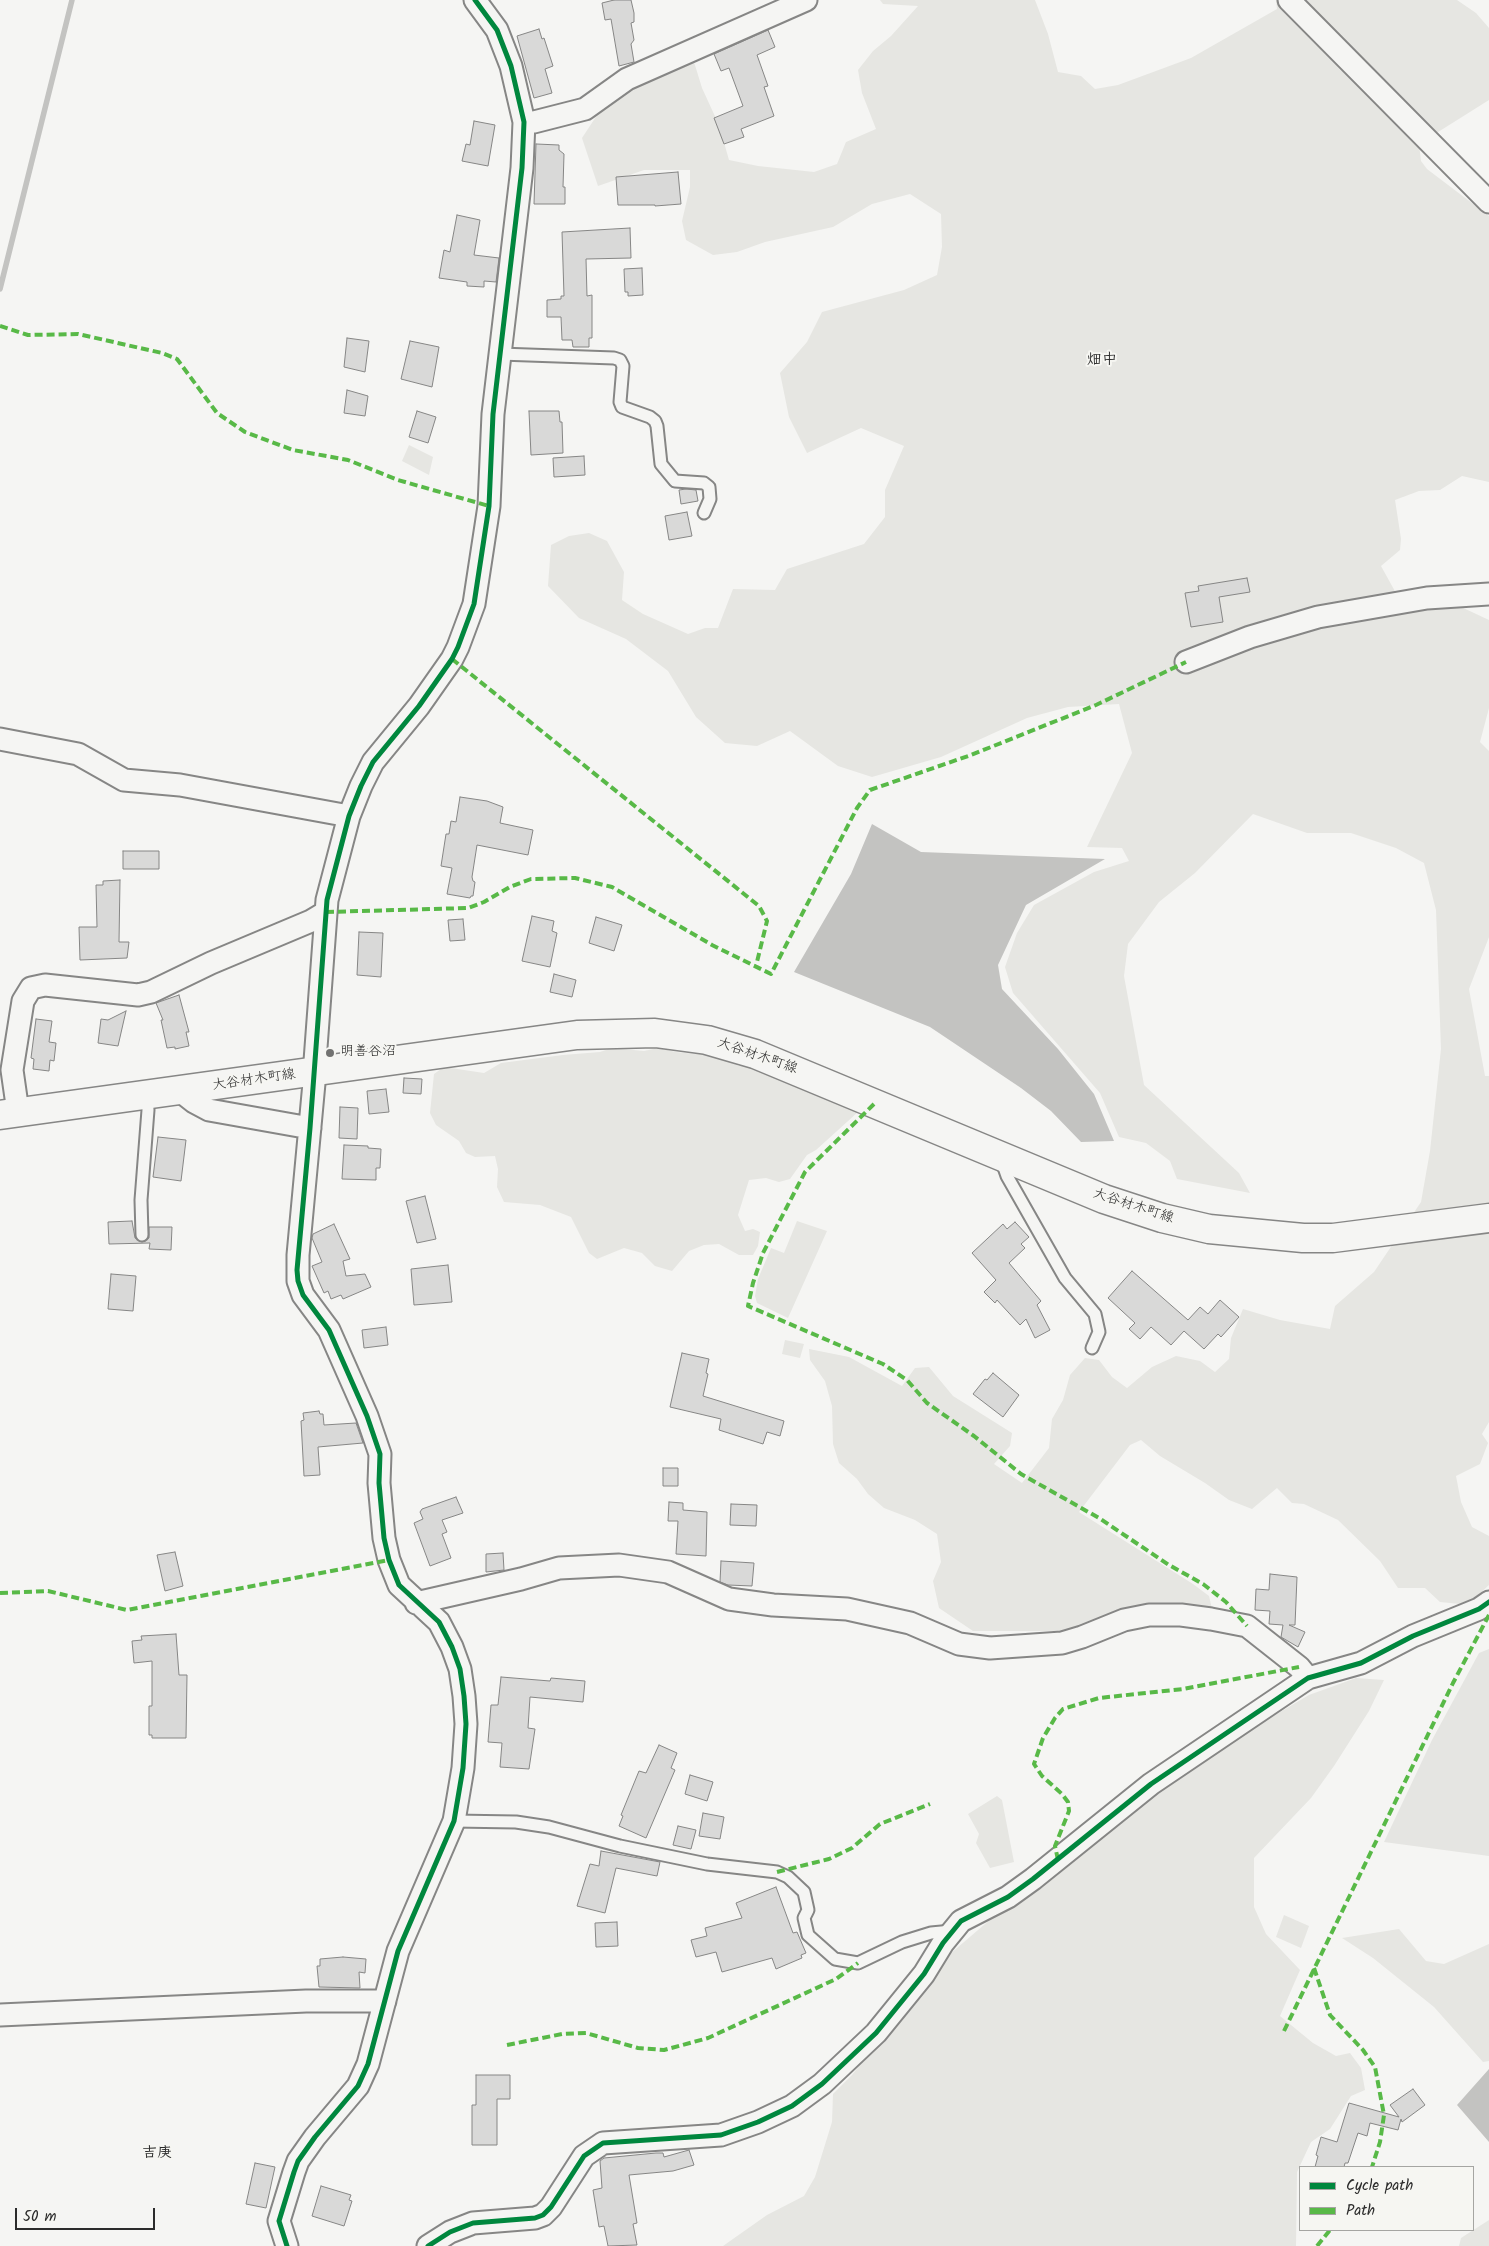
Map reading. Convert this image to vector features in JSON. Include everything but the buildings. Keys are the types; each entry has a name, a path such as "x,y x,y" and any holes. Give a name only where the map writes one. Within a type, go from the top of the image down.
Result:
{"main road":[{"name":"大谷材木町線","path":"9,1114 577,1035 655,1033 707,1040 755,1054 1104,1199 1162,1218 1209,1229 1253,1235 1333,1238 1489,1218"}],"street":[{"path":"315,1062 327,900 349,816 373,762 419,706 452,660 474,604 489,506 494,414 522,168 524,122 511,66 497,30 475,0"},
{"path":"524,122 534,122 585,109 627,79 806,0"},
{"path":"1289,0 1489,202"},
{"path":"1186,662 1250,637 1318,617 1427,598 1489,594"},
{"path":"0,739 78,754 124,780 180,785 349,816"},
{"path":"9,1114 12,1070 22,1001 31,988 45,985 138,996 151,992 211,963 311,921 326,912"},
{"path":"287,2246 279,2221 298,2161 315,2137 358,2086 368,2064 398,1950 454,1821 463,1768 466,1724 460,1669 452,1648 438,1622 399,1585 389,1560 384,1538 380,1492 380,1454 367,1416 327,1326 303,1295 298,1281 298,1255 314,1084"},
{"path":"180,1091 194,1102 209,1110 310,1128"},
{"path":"416,1603 559,1568 618,1565 668,1572 729,1599 847,1609 910,1623 959,1644 990,1648 1062,1643 1124,1620 1150,1615 1181,1615 1211,1619 1246,1626 1299,1667 1308,1678"},
{"path":"428,2246 450,2232 473,2223 535,2218 544,2215 551,2208 584,2156 603,2143 721,2135 758,2122 792,2106 822,2084 876,2033 924,1974 952,1931 961,1921 1008,1897 1058,1860 1150,1784 1308,1678 1361,1664 1413,1636 1479,1609 1489,1602"},
{"path":"0,2015 306,2001 384,2001"}],"lane":[{"path":"500,354 614,358 620,360 623,366 620,402 622,407 650,417 658,426 662,464 676,481 704,482 709,487 710,499 704,512"},
{"path":"142,1235 141,1200 148,1110 147,1094"},
{"path":"1000,1156 1007,1176 1065,1278 1095,1314 1099,1332 1092,1348"},
{"path":"454,1821 516,1822 549,1827 620,1846 707,1864 777,1872 788,1877 804,1892 808,1910 804,1918 808,1935 816,1945 835,1959 858,1963 902,1942 931,1933 952,1931"}],"shaded area":[{"path":"880,0 1035,0 1048,34 1058,72 1081,76 1095,89 1118,85 1191,58 1277,9 1276,0 1457,0 1476,13 1489,28 1489,100 1419,144 1421,161 1427,169 1489,216 1489,482 1462,476 1440,490 1419,491 1395,500 1401,539 1400,550 1381,566 1407,613 1459,606 1489,620 1489,708 1480,742 1489,751 1489,937 1469,989 1485,1076 1489,1076 1489,1422 1482,1434 1488,1443 1480,1464 1456,1476 1461,1502 1472,1527 1489,1536 1489,1585 1475,1598 1460,1604 1440,1602 1425,1588 1398,1588 1380,1561 1338,1520 1304,1504 1292,1503 1277,1488 1252,1509 1229,1500 1160,1456 1141,1440 1130,1445 1079,1512 1193,1584 1209,1596 1212,1609 1077,1631 973,1631 939,1608 933,1581 941,1562 937,1534 915,1520 884,1508 839,1463 833,1444 832,1406 825,1381 810,1360 809,1349 849,1357 902,1386 915,1368 929,1367 953,1396 1012,1433 1010,1446 994,1464 1022,1483 1049,1448 1052,1419 1063,1400 1070,1375 1085,1358 1099,1360 1112,1377 1127,1388 1152,1367 1176,1356 1200,1361 1215,1372 1229,1359 1231,1338 1243,1309 1280,1320 1330,1329 1335,1306 1374,1272 1421,1202 1430,1151 1441,1049 1436,910 1424,863 1396,848 1351,833 1307,833 1253,814 1195,873 1159,902 1128,944 1124,976 1144,1085 1239,1173 1250,1193 1177,1179 1170,1161 1146,1143 1119,1137 1100,1093 1013,993 1005,967 1017,933 1034,905 1094,872 1129,861 1122,848 1087,847 1132,753 1119,704 1068,707 1027,718 941,757 872,777 838,766 790,731 757,746 725,743 696,717 668,671 626,639 579,618 548,586 551,545 569,536 589,533 607,541 624,572 622,600 643,614 688,634 705,628 718,628 733,589 775,590 787,569 864,544 885,517 885,490 904,446 861,428 807,453 789,417 780,373 807,342 822,312 904,290 937,275 942,247 941,214 910,194 872,204 833,227 765,242 737,252 713,255 686,240 682,221 690,187 690,170 644,170 598,186 582,138 603,106 661,74 694,62 702,88 719,125 729,160 758,166 814,172 837,164 846,142 876,129 862,93 858,70 873,51 891,36 918,6 883,4"},
{"path":"409,445 433,457 429,475 402,461"},
{"path":"872,824 921,852 1105,859 1026,905 998,965 1002,989 1058,1049 1094,1094 1114,1141 1081,1142 1051,1111 1021,1088 930,1027 794,972 851,874"},
{"path":"612,1048 644,1051 658,1048 696,1054 709,1053 739,1066 759,1066 858,1112 816,1150 807,1155 790,1179 779,1182 766,1178 749,1180 738,1215 745,1231 753,1229 760,1232 758,1246 753,1255 739,1255 719,1244 704,1245 689,1251 672,1271 655,1266 642,1253 624,1248 597,1259 589,1253 571,1217 540,1205 504,1202 497,1187 498,1169 495,1156 475,1157 466,1153 459,1141 436,1125 430,1113 434,1074 444,1067 484,1073 501,1063 600,1052"},
{"path":"797,1221 827,1231 788,1318 757,1303 755,1296 758,1279 771,1248 784,1253"},
{"path":"785,1340 804,1344 800,1358 782,1354"},
{"path":"1489,1649 1489,1856 1384,1842 1432,1740 1479,1653"},
{"path":"1356,1678 1384,1680 1369,1711 1311,1798 1254,1858 1254,1907 1266,1934 1300,1970 1280,2016 1313,2043 1336,2056 1350,2053 1361,2068 1365,2090 1351,2096 1330,2129 1311,2142 1299,2166 1297,2172 1296,2246 723,2246 767,2215 804,2196 815,2177 832,2122 833,2094 852,2075 943,1960 999,1912 1043,1887 1134,1812 1185,1773 1248,1731 1309,1695"},
{"path":"997,1796 1002,1800 1014,1862 990,1868 976,1843 979,1834 968,1814"},
{"path":"1284,1915 1309,1926 1301,1948 1276,1937"},
{"path":"1399,1929 1426,1961 1444,1964 1489,1944 1489,2061 1483,2062 1434,2007 1373,1958 1342,1938"},
{"path":"1489,2069 1489,2142 1457,2105"},
{"path":"1489,2220 1489,2246 1459,2246 1461,2238"}],"waterway":[{"path":"0,289 72,0"}],"marked path":[{"path":"0,326 28,335 78,334 162,353 177,359 217,413 245,432 293,450 348,460 398,480 489,506"},
{"path":"452,659 759,906 767,921 756,966"},
{"path":"326,912 468,908 484,902 510,887 531,879 575,878 612,887 712,945 771,974 857,808 870,790 971,755 1096,705 1186,662"},
{"path":"874,1104 805,1172 763,1253 748,1306 883,1364 907,1380 927,1403 974,1436 1021,1474 1099,1518 1169,1565 1203,1584 1226,1602 1247,1626"},
{"path":"0,1593 48,1591 127,1610 389,1560"},
{"path":"1284,2031 1453,1683 1489,1615"},
{"path":"1058,1860 1055,1846 1069,1811 1068,1802 1042,1776 1034,1764 1043,1738 1063,1709 1099,1698 1183,1689 1299,1667"},
{"path":"777,1872 829,1859 852,1848 880,1824 930,1804"},
{"path":"507,2045 562,2034 586,2033 638,2048 664,2050 708,2038 836,1979 858,1963"},
{"path":"1314,1968 1330,2015 1363,2050 1375,2067 1384,2115 1380,2142 1372,2166"},
{"path":"1317,2246 1329,2231"}],"cycle path":[{"path":"287,2246 279,2221 298,2161 315,2137 358,2086 368,2064 398,1951 454,1821 463,1768 466,1724 460,1669 452,1647 439,1622 399,1585 389,1560 384,1538 379,1483 380,1454 367,1416 329,1330 303,1295 298,1281 297,1270 327,900 349,816 373,762 419,706 452,659 458,647 474,604 489,506 493,414 522,168 524,122 511,66 497,30 475,0"},
{"path":"428,2246 450,2232 473,2223 535,2218 543,2215 551,2207 584,2156 603,2143 721,2135 758,2122 792,2106 822,2084 876,2033 924,1974 943,1943 961,1921 1008,1897 1151,1784 1308,1678 1361,1663 1413,1636 1479,1609 1489,1602"}],"place":[{"name":"明善谷沼","path":"330,1053"}],"district":[{"name":"畑中","path":"1102,361"},
{"name":"吉庚","path":"157,2154"}]}
